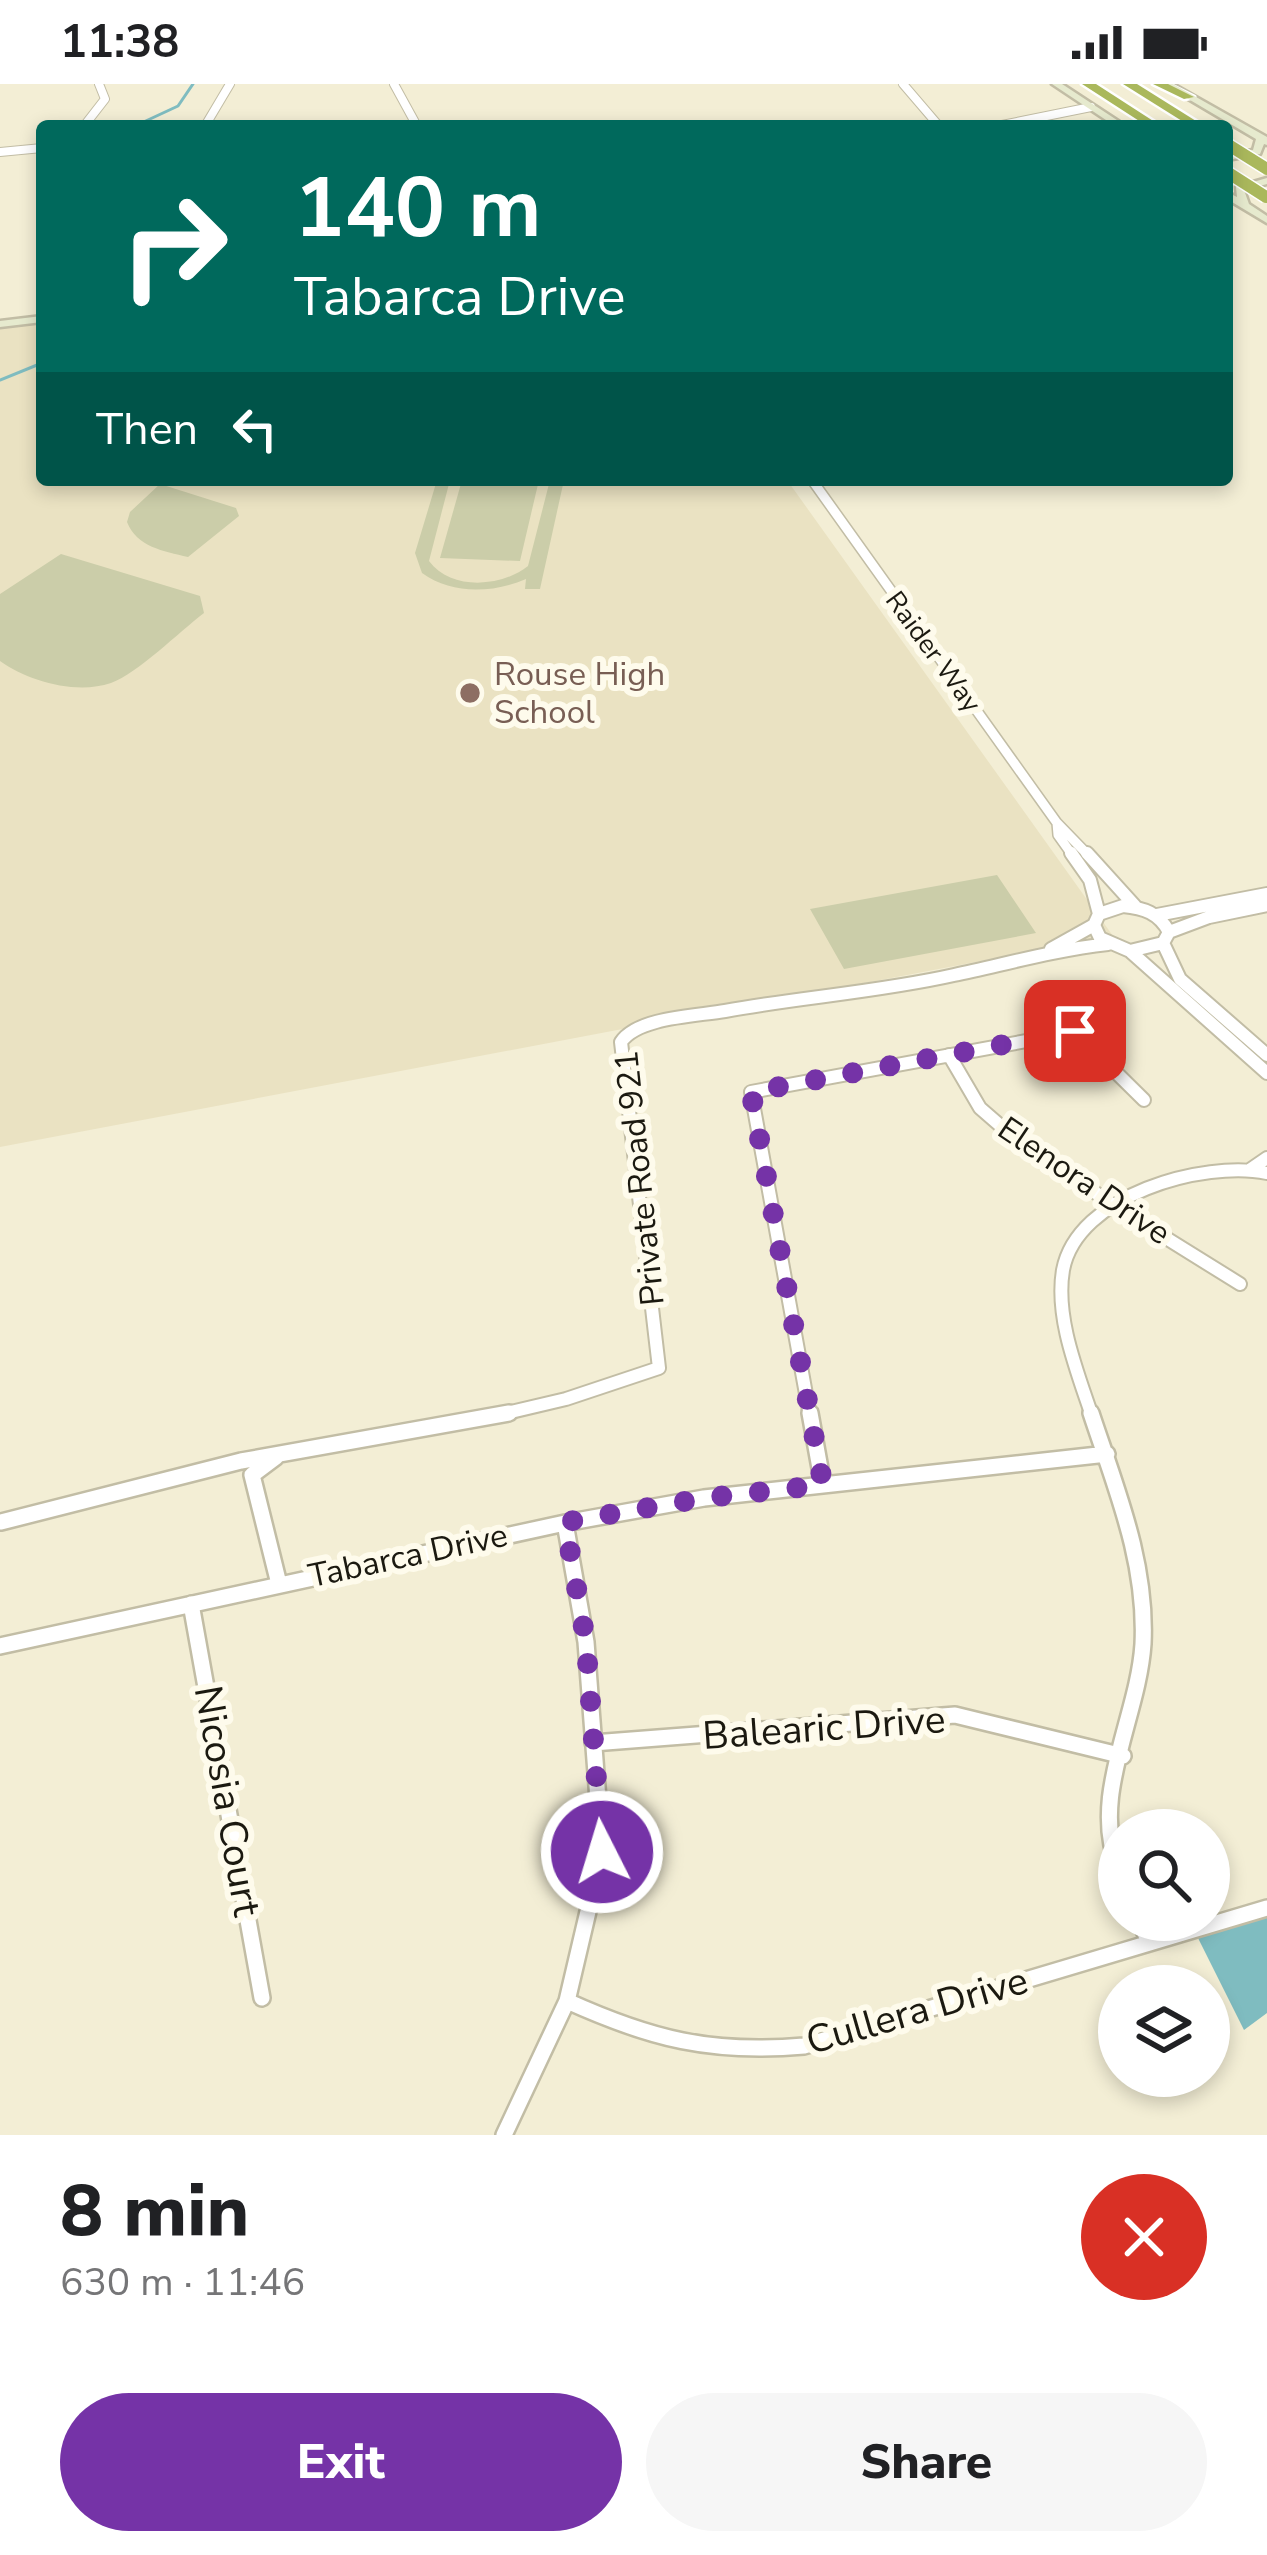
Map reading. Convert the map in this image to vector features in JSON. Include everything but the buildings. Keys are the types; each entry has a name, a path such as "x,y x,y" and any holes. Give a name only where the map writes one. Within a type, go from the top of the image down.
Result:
{"highway":[{"path":"1088,84 1145,120"},
{"path":"1129,84 1188,120"},
{"path":"1163,84 1188,97"},
{"path":"1233,148 1267,168"},
{"path":"1233,175 1267,197"}],"main road":[{"path":"1055,84 1111,120"},
{"path":"1188,97 1228,120"},
{"path":"1233,123 1265,141 1257,152 1233,156"},
{"path":"1233,171 1267,168"},
{"path":"1244,206 1239,189 1267,181"},
{"path":"1233,199 1267,220"},
{"path":"6,319 36,316"}],"street":[{"path":"89,120 105,99 100,84"},
{"path":"209,120 230,84"},
{"path":"394,84 414,120"},
{"path":"903,84 934,120"},
{"path":"1030,120 1090,106"},
{"path":"0,152 36,149"},
{"name":"Raider Way","path":"816,486 1057,823 1071,833 1106,882 1135,907"},
{"name":"Raider Way","path":"1057,823 1058,835 1090,880 1097,920 1108,944"},
{"path":"1135,907 1156,915 1267,894"},
{"path":"1130,951 1267,905"},
{"name":"Private Road 921","path":"1050,950 1112,908 1135,907"},
{"path":"1156,915 1180,979 1267,1054"},
{"path":"1108,944 1130,951 1267,1073"},
{"name":"Private Road 921","path":"1,1522 112,1496 190,1470 488,1418 659,1368 621,1042 625,1035 652,1025 815,994 951,976 1050,950 1108,944"},
{"path":"823,1485 751,1092 1075,1031 1144,1100"},
{"name":"Elenora Drive","path":"949,1055 980,1108 1114,1205 1240,1284"},
{"path":"1110,1809 1135,1708 1143,1621 1134,1540 1060,1307 1063,1266 1080,1234 1114,1205 1165,1181 1215,1170 1259,1171 1267,1158"},
{"path":"279,1584 252,1475 283,1452"},
{"name":"Tabarca Drive","path":"0,1646 565,1522 704,1498 1107,1454"},
{"path":"504,2135 567,2001 602,1852 580,1593 565,1522"},
{"name":"Nicosia Court","path":"191,1604 262,1998"},
{"name":"Balearic Drive","path":"593,1744 955,1715 1123,1756"},
{"name":"Cullera Drive","path":"567,2001 646,2037 693,2049 745,2053 804,2046 1267,1908"}],"shaded area":[{"name":"Rouse High School","path":"36,324 36,486 791,486 1113,936 0,1147 0,328"}],"green space":[{"path":"158,486 166,486 236,508 239,516 188,557 152,547 137,537 127,522 130,512"},
{"path":"435,486 448,486 429,561 450,577 477,583 517,573 528,566 548,486 563,486 540,589 525,589 526,579 487,589 446,585 422,573 415,553"},
{"path":"460,486 538,486 520,561 440,558"},
{"path":"61,554 200,596 204,613 111,683 68,687 24,675 0,661 0,594"},
{"path":"997,875 1036,933 844,969 810,909"}],"water":[{"path":"1267,1917 1267,2013 1244,2030 1230,2002 1230,1965 1212,1965 1200,1941 1230,1941 1230,1928"}],"waterway":[{"path":"148,120 178,106 193,84"},
{"path":"0,380 36,365"}],"place":[{"name":"Rouse High School","path":"470,693"}],"route":[{"path":"602,1852 586,1642 565,1522 704,1498 823,1485 751,1092 1075,1031"}]}
